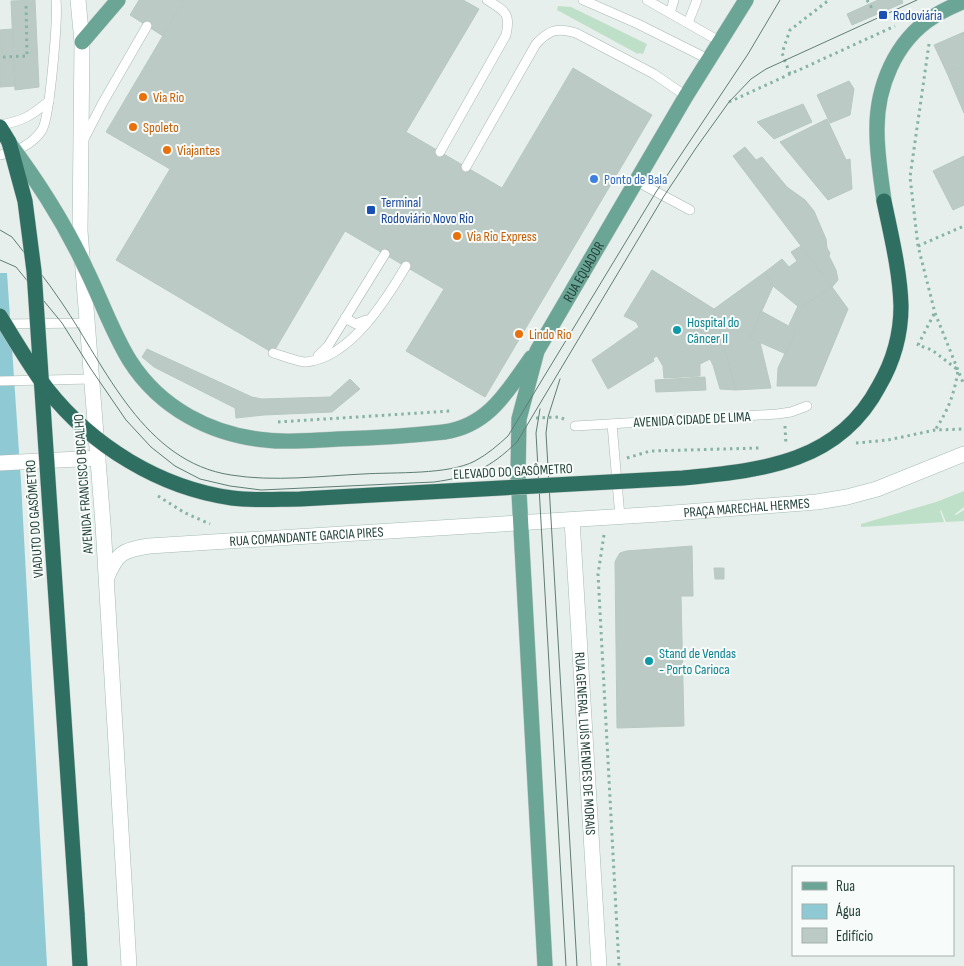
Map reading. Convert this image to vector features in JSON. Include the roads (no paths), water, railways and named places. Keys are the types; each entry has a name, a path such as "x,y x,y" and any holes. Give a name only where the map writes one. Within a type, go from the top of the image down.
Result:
{"highway":[{"name":"VIADUTO DO GASÔMETRO","path":"0,126 9,142 24,201 34,271 80,966"},
{"name":"ELEVADO DO GASÔMETRO","path":"0,316 47,388 65,410 88,432 114,452 137,466 173,482 216,495 248,499 307,499 673,478 737,472 780,464 804,456 822,447 853,422 879,388 894,350 901,308 894,251 884,201"}],"main road":[{"name":"AVENIDA FRANCISCO BICALHO","path":"78,0 82,42 80,231 98,458 129,966"},
{"path":"82,42 118,0"},
{"name":"RUA EQUADOR","path":"521,523 517,451 519,419 537,351 686,96 746,0"},
{"path":"884,201 878,151 877,120 888,74 902,46 913,32 934,16 964,2"},
{"path":"9,142 38,182 64,223 118,339 130,360 159,396 180,411 219,431 268,441 347,439 444,432 467,427 488,413 507,393 537,351"},
{"name":"PRAÇA MARECHAL HERMES","path":"521,523 766,506 840,498 894,484 964,454"},
{"path":"0,463 98,458"},
{"name":"RUA GENERAL LUÍS MENDES DE MORAIS","path":"572,520 599,966"},
{"path":"521,523 545,966"},
{"name":"RUA COMANDANTE GARCIA PIRES","path":"106,578 118,557 124,551 133,548 521,523"}],"lane":[{"path":"49,0 55,11 56,20"},
{"path":"0,155 17,150 34,140 46,123 56,20 56,0"},
{"path":"440,152 506,35 508,18 504,11 487,0"},
{"path":"582,0 623,17 708,60"},
{"path":"647,0 719,41"},
{"path":"670,13 674,0"},
{"path":"688,23 697,0"},
{"path":"80,146 147,26"},
{"path":"466,167 536,44 545,34 554,31 565,30 576,33 654,74 686,96"},
{"path":"0,126 20,121 49,101"},
{"path":"636,181 690,210"},
{"path":"314,359 322,354 328,346 385,254"},
{"path":"273,352 305,362 344,346 358,334 377,310 392,290 406,266"},
{"path":"345,318 352,323 359,324 377,310"},
{"path":"0,324 87,323"},
{"path":"0,381 92,379"},
{"name":"AVENIDA CIDADE DE LIMA","path":"575,426 784,413 807,406"},
{"path":"612,424 620,517"}],"water":[{"path":"0,273 7,273 21,482 47,966 0,966"}],"tram line":[{"path":"0,230 12,237 50,286 130,408 151,432 174,452 201,467 231,475 264,478 421,472 451,469 475,461 508,436 656,192 748,54 780,0"},
{"path":"0,260 16,267 62,323 126,420 151,447 175,466 200,479 230,486 261,490 434,482 459,477 489,465 517,442 664,196 729,102 751,79 766,69 917,0"},
{"path":"560,379 548,417 546,433 577,966"},
{"path":"540,409 536,433 566,966"}],"place":[{"name":"Rodoviária","path":"883,15"},
{"name":"Via Rio","path":"143,97"},
{"name":"Spoleto","path":"133,127"},
{"name":"Viajantes","path":"167,150"},
{"name":"Ponto de Bala","path":"594,179"},
{"name":"Terminal Rodoviário Novo Rio","path":"371,210"},
{"name":"Via Rio Express","path":"457,236"},
{"name":"Hospital do Câncer II","path":"677,330"},
{"name":"Lindo Rio","path":"519,334"},
{"name":"Stand de Vendas - Porto Carioca","path":"649,661"}]}
